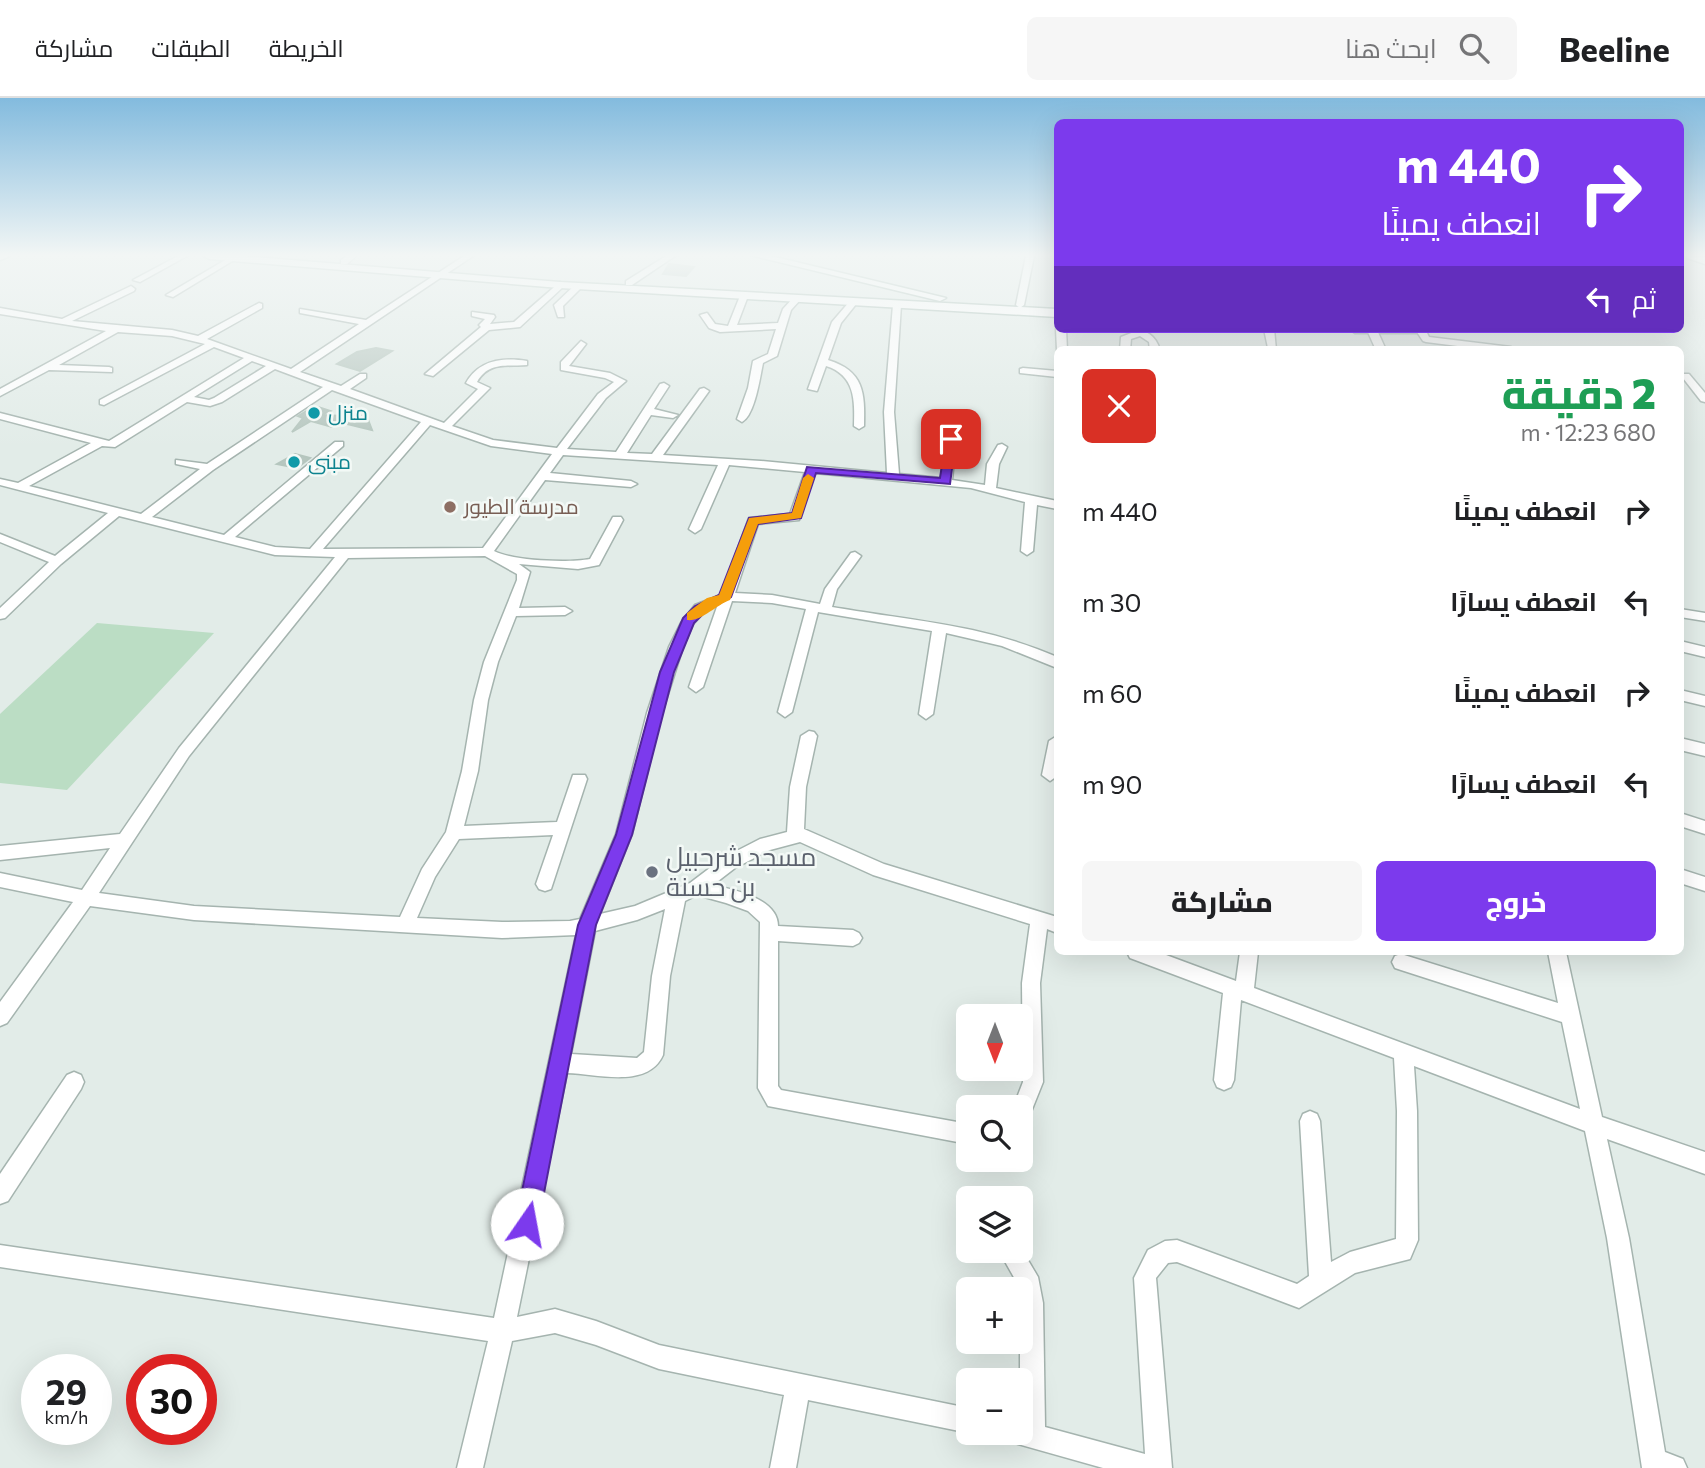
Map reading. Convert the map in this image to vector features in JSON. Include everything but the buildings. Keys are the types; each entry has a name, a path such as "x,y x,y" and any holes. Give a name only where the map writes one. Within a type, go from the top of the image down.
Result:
{"street":[{"path":"51,320 172,333 199,339 426,423 491,443 560,452 893,476 990,488 1031,501 1054,505"},
{"path":"63,322 67,320"},
{"path":"199,339 234,320"},
{"path":"351,320 367,323"},
{"path":"291,373 372,320"},
{"path":"487,327 484,325 488,320"},
{"path":"430,374 487,327 514,327 522,320"},
{"path":"708,320 712,326 731,329 781,326"},
{"path":"731,329 735,320"},
{"path":"742,419 754,384 758,361 772,356 783,320"},
{"path":"813,389 839,320"},
{"path":"893,476 889,412 896,320"},
{"path":"0,393 116,329"},
{"path":"1125,346 1126,337 1134,333"},
{"path":"1141,333 1153,341 1154,346"},
{"path":"1427,333 1490,346"},
{"path":"104,401 213,344"},
{"path":"494,556 560,452 602,396 621,380 564,368 564,364 581,344"},
{"path":"0,416 99,443 113,444 251,358"},
{"path":"444,429 485,388 471,383 484,366 494,362 524,363"},
{"path":"824,362 843,368 853,378 860,396 859,426"},
{"path":"185,399 210,403 274,366"},
{"path":"47,367 109,370"},
{"path":"1023,372 1054,374"},
{"path":"341,391 363,376"},
{"path":"1684,376 1705,379"},
{"path":"1684,377 1705,399"},
{"path":"619,456 664,386"},
{"path":"144,517 209,468 329,387"},
{"path":"655,458 704,391"},
{"path":"646,411 673,415"},
{"path":"313,553 426,423"},
{"path":"946,482 951,439"},
{"path":"21,486 99,443"},
{"path":"226,540 339,444"},
{"path":"990,488 993,464 1002,447"},
{"path":"180,462 209,468"},
{"path":"695,530 725,462"},
{"path":"696,687 753,521 795,517 811,469"},
{"path":"543,476 631,484"},
{"path":"0,482 119,509 263,549 313,553 494,556 578,565 595,562 617,520"},
{"path":"1027,551 1031,501"},
{"path":"0,615 57,561 119,509"},
{"path":"0,538 57,561"},
{"path":"0,1017 86,898 184,752 344,554"},
{"path":"405,925 429,874 454,833 470,771 483,692 494,650 511,612 524,572 494,556"},
{"path":"785,712 819,607 855,556"},
{"path":"471,1468 504,1331 587,925 624,835 667,672 688,621 700,609 725,597 779,600 940,626 1017,645 1054,662"},
{"path":"511,612 565,611"},
{"path":"1684,614 1705,617"},
{"path":"926,713 940,626"},
{"path":"1684,647 1705,652"},
{"path":"1684,696 1705,701"},
{"path":"795,835 798,787 809,736"},
{"path":"1684,745 1705,750"},
{"path":"1050,775 1054,756"},
{"path":"545,884 579,779"},
{"path":"1684,820 1705,828"},
{"path":"454,833 561,828"},
{"path":"0,880 86,898 194,913 502,930 570,929 637,913 696,888 729,863 766,844 795,835 824,842 880,870 1048,922 1031,983 1033,1082 1028,1095"},
{"path":"0,853 125,840"},
{"path":"1684,877 1705,884"},
{"path":"696,888 761,909 769,919 768,1088 775,1099 956,1132"},
{"path":"560,1063 637,1067 646,1064 653,1055 661,976 677,895"},
{"path":"769,933 853,938"},
{"path":"1144,955 1596,1125 1705,1163"},
{"path":"1224,1080 1239,991 1248,955"},
{"path":"1558,955 1596,1125 1661,1466"},
{"path":"1401,962 1572,1016"},
{"path":"1159,1468 1145,1278 1153,1261 1170,1251 1177,1251 1217,1264 1293,1296 1306,1294 1350,1263 1402,1251 1406,1247 1407,1111 1403,1052"},
{"path":"0,1193 74,1082"},
{"path":"1310,1121 1321,1283"},
{"path":"0,1256 504,1331 555,1321 659,1357 956,1418"},
{"path":"1017,1263 1027,1277 1031,1303 1029,1368"},
{"path":"783,1468 798,1384"},
{"path":"1033,1436 1150,1468"}],"green space":[{"path":"97,623 214,633 67,790 0,783 0,714"}],"slow traffic":[{"path":"692,616 712,601 725,597 753,521 790,519 797,516 808,478"}],"place":[{"name":"منزل","path":"314,413"},
{"name":"مبنى","path":"294,462"},
{"name":"مدرسة الطيور","path":"450,507"},
{"name":"مسجد شرحبيل بن حسنة","path":"652,872"}],"route":[{"path":"527,1224 587,925 624,835 667,672 688,621 695,612 712,601 725,597 753,521 790,519 797,516 811,469 946,482 951,439"}]}
